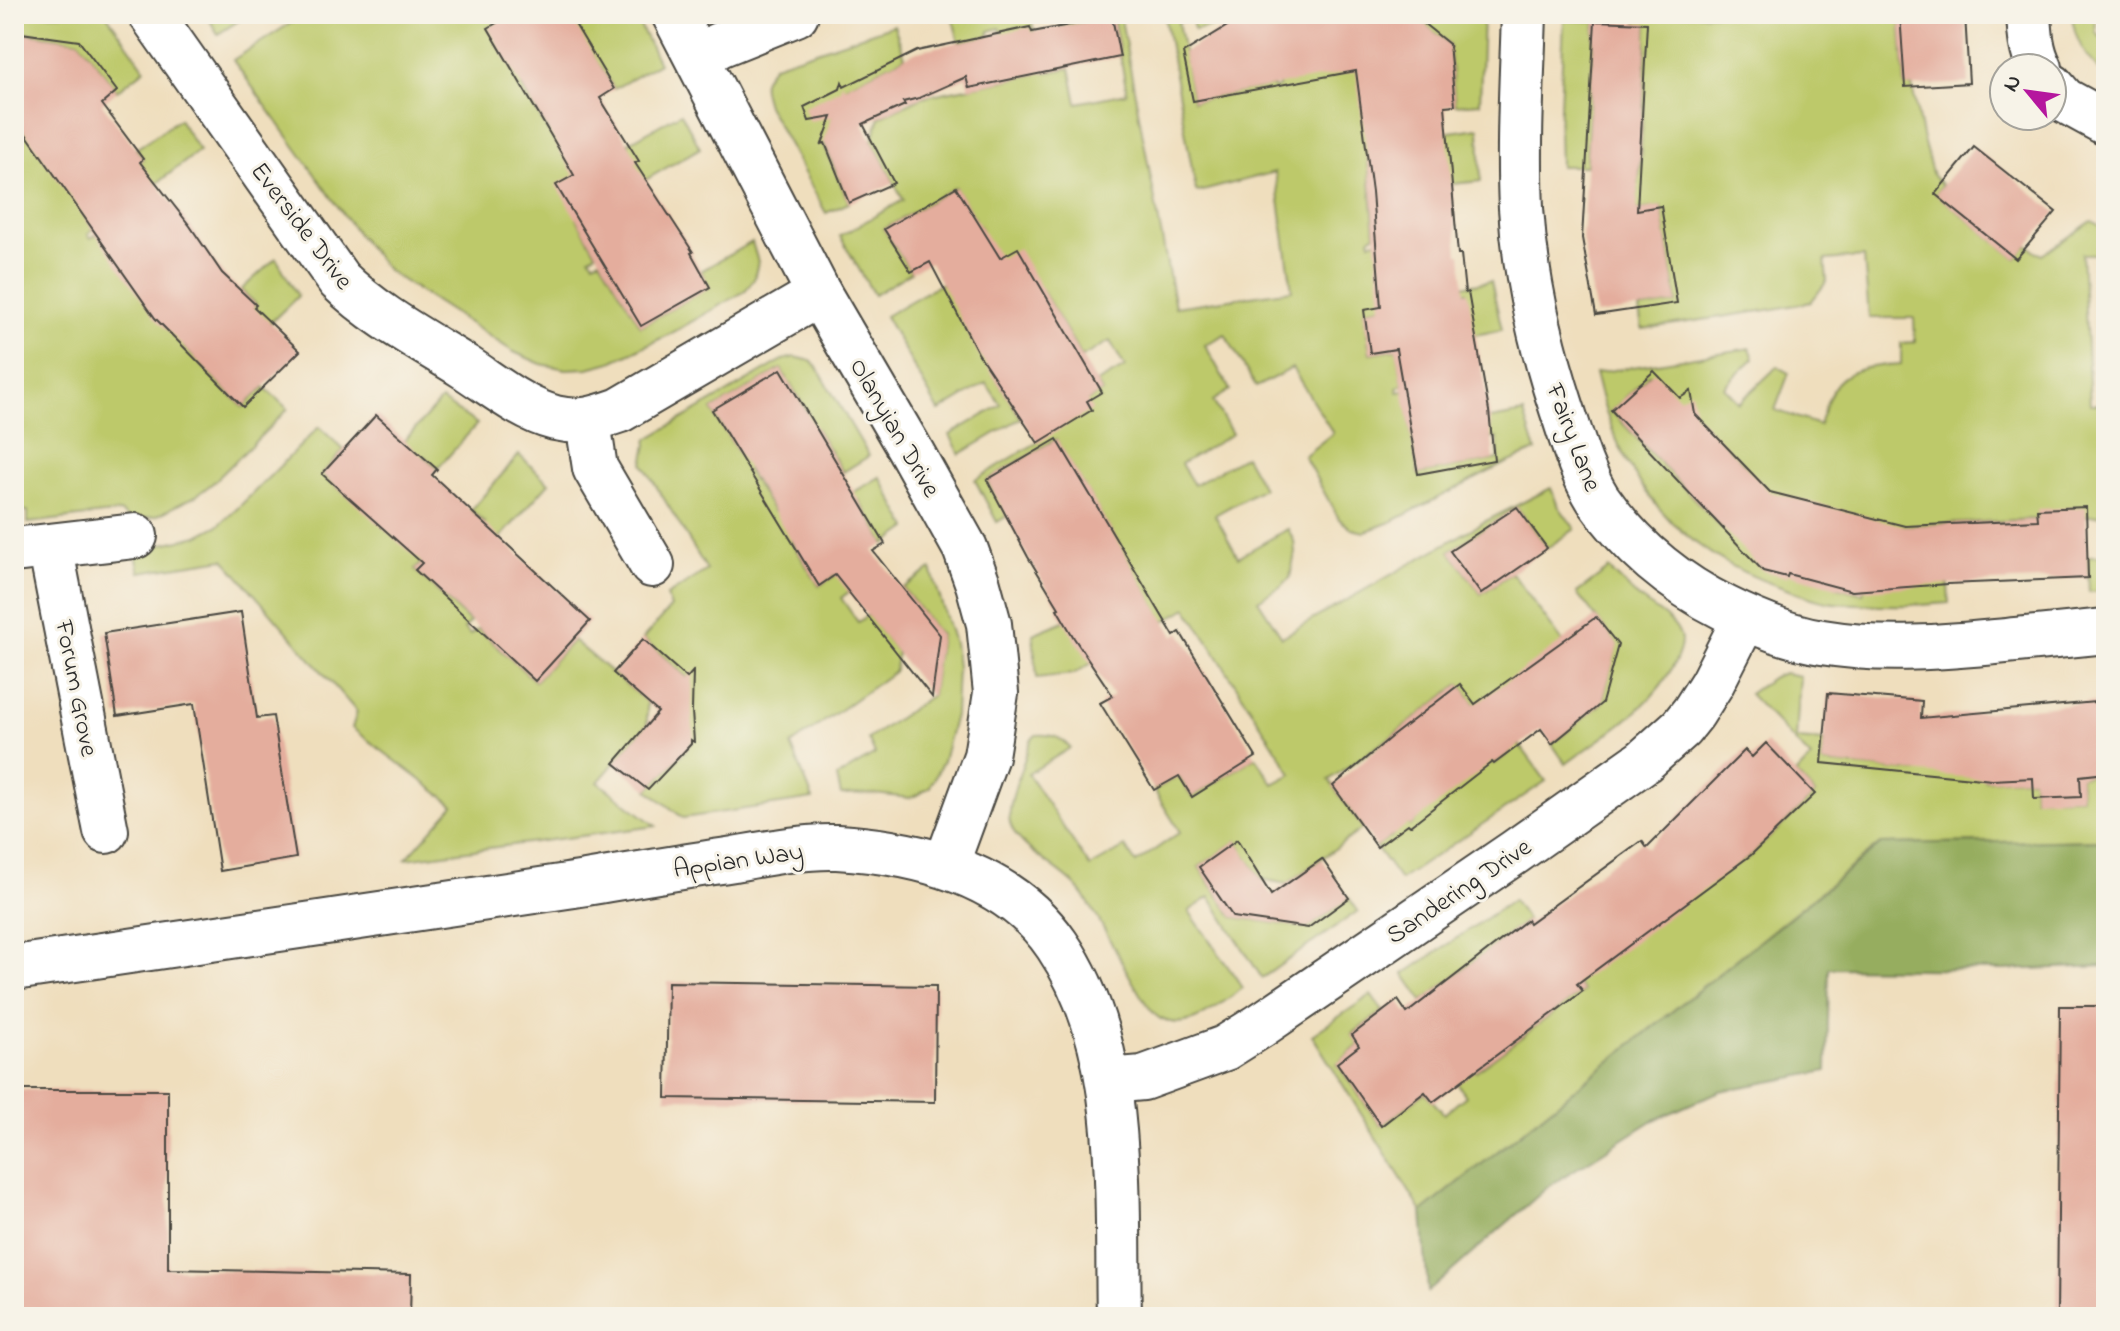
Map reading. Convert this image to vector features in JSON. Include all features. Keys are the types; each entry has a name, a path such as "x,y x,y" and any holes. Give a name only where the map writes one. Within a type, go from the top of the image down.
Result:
{"street":[{"name":"Everside Drive","path":"151,14 330,268 353,293 389,320 521,403 555,418 588,422"},
{"name":"Olanyian Drive","path":"674,14 819,294 965,548 978,584 989,624 996,693 986,756 946,865"},
{"path":"698,58 719,45 796,14"},
{"name":"Fairy Lane","path":"1524,14 1519,144 1522,219 1532,290 1547,363 1576,454 1597,496 1630,538 1667,572 1700,595 1781,632 1821,642 1916,648 2106,631"},
{"path":"2029,14 2033,52"},
{"path":"2068,102 2106,123"},
{"path":"652,565 595,468 588,422 620,410 819,294"},
{"path":"32,548 135,536"},
{"name":"Forum Grove","path":"32,548 106,831"},
{"name":"Sandering Drive","path":"1109,1081 1143,1078 1225,1048 1644,761 1693,713 1745,618"},
{"name":"Appian Way","path":"14,968 790,850 832,847 866,850 946,865 982,881 1013,900 1037,921 1057,944 1079,982 1109,1081 1114,1121 1119,1317"}],"green space":[{"path":"14,14 106,14 145,69 117,91 79,41 27,33 14,45"},
{"path":"206,14 249,14 218,34"},
{"path":"305,14 512,14 489,29 569,14 634,14 659,63 614,89 588,48 522,87 548,131 570,117 596,162 577,219 596,253 590,257 594,262 600,259 641,326 709,287 701,271 752,242 758,262 754,279 745,291 670,334 611,362 566,369 541,364 514,352 388,271 362,240 233,60"},
{"path":"1030,14 1043,73 1070,68 1077,103 1127,93 1113,17 1060,27 1058,14 1120,14 1175,307 1292,290 1275,172 1196,191 1164,14 1218,14 1221,25 1194,30 1192,19 1178,22 1193,101 1271,86 1275,89 1278,84 1387,54 1407,138 1479,128 1481,181 1443,185 1367,150 1375,234 1370,238 1422,293 1491,281 1502,330 1468,336 1467,292 1364,310 1370,353 1397,349 1403,385 1397,387 1398,392 1405,391 1418,474 1499,459 1497,438 1484,439 1480,421 1524,413 1536,451 1393,521 1364,532 1352,529 1339,519 1304,456 1333,433 1292,368 1256,387 1225,334 1205,345 1230,390 1213,401 1232,434 1181,464 1194,485 1245,456 1263,488 1215,515 1238,557 1288,529 1295,553 1290,578 1258,600 1282,637 1484,522 1551,488 1557,504 1575,529 1547,548 1517,507 1450,551 1481,594 1512,573 1568,649 1500,718 1546,781 1400,880 1376,847 1392,836 1401,813 1410,826 1486,754 1494,764 1510,752 1460,684 1329,780 1363,828 1287,884 1261,879 1237,841 1199,867 1233,917 1308,928 1349,898 1358,911 1262,978 1210,897 1189,911 1243,988 1194,1020 1172,1022 1161,1019 1152,1011 1086,898 1068,879 1029,849 1010,823 1017,782 1031,740 1036,735 1059,738 1070,748 1028,774 1090,867 1125,847 1136,863 1180,832 1154,790 1179,776 1192,797 1256,757 1273,784 1292,774 1187,608 1073,674 1037,678 1033,634 1064,621 1160,614 1056,439 987,480 998,498 1019,509 997,522 975,480 1038,442 1102,392 1097,383 1125,367 1110,341 1082,357 1041,288 966,330 1021,418 960,454 950,435 1001,405 986,383 939,411 885,316 966,269 982,230 955,187 884,229 911,272 874,295 840,236 903,200 872,141 880,117 922,97 1036,74 1000,28 989,31 989,36 959,42 952,16"},
{"path":"1411,14 1483,14 1480,103 1455,105 1449,44"},
{"path":"1636,14 1900,14 1905,86 1912,86 1933,176 1942,185 1936,194 2016,258 2027,245 2042,255 2092,221 2103,228 2104,254 2082,254 2090,404 2106,404 2106,515 1893,527 1948,584 1949,603 1892,605 1821,601 1744,572 1711,554 1682,532 1658,507 1619,446 1595,373 1750,348 1754,358 1724,387 1739,403 1778,366 1789,373 1775,410 1819,425 1839,381 1863,369 1901,364 1901,343 1915,342 1914,318 1869,318 1864,257 1825,260 1827,281 1811,302 1642,329 1639,309 1677,303 1661,207 1635,210 1647,24 1637,23","holes":["1650,374 1744,465 1763,491 1723,529 1611,411","1879,520 1863,594 1837,587 1839,578 1791,566"]},
{"path":"2072,14 2095,14 2096,33 2106,42 2106,76 2082,48"},
{"path":"1564,20 1595,21 1586,166 1560,166"},
{"path":"894,25 905,57 843,88 824,144 849,203 826,213 767,105 764,79 774,65"},
{"path":"14,98 93,229 88,234 91,238 97,234 208,322 184,347 243,407 264,387 288,409 214,482 196,496 156,516 132,521 120,512 28,523 28,511 22,511 14,460 14,137 25,129"},
{"path":"681,113 700,148 640,183 628,143"},
{"path":"179,119 199,151 152,187 136,165 143,159 136,149"},
{"path":"276,258 298,296 265,328 249,312 256,304 241,290"},
{"path":"795,357 811,361 817,367 869,456 843,472 816,428 747,470 773,511 807,519 880,477 908,528 885,544 859,500 791,541 819,586 846,568 858,585 841,598 858,622 868,615 897,652 895,671 791,745 813,799 683,818 648,790 691,744 690,680 643,639 671,607 667,596 707,570 643,464 648,439 783,360","holes":["781,369 808,413 739,454 712,410"]},
{"path":"441,400 477,424 438,468 424,456 416,464 398,448"},
{"path":"319,427 344,450 322,474 351,499 441,542 415,570 470,622 464,629 470,635 478,629 535,681 573,640 647,702 647,725 598,782 656,826 406,859 454,805 352,728 357,712 224,559 140,572 135,550 198,536 219,525"},
{"path":"519,455 549,483 494,545 478,531 485,523 471,510"},
{"path":"2087,556 2106,556 2106,591 2089,592"},
{"path":"931,569 954,643 957,667 955,715 943,761 930,787 909,798 875,794 841,795 837,777 875,754 868,739 932,695 940,635 903,588"},
{"path":"1609,569 1673,625 1680,636 1680,648 1667,677 1643,706 1566,764 1552,744 1602,703 1617,645 1577,593"},
{"path":"1784,673 1800,676 1796,739 1824,741 1822,763 1916,772 1981,757 1984,780 2033,778 2034,798 2081,797 2080,776 2106,773 2106,840 1880,844 1422,1212 1312,1035 1371,995 1383,1011 1352,1034 1359,1045 1337,1064 1381,1126 1425,1092 1444,1114 1466,1096 1435,1052 1451,1039 1476,1071 1583,991 1566,970 1748,858 1815,794 1796,774 1811,758 1749,694"},
{"path":"2106,840 2106,966 2002,970 1829,968 1827,1071 1720,1091 1652,1121 1549,1186 1428,1292 1422,1212 1881,844"},
{"path":"1513,900 1527,920 1423,1001 1404,974"}],"building":[{"path":"512,14 569,14 614,89 600,98 639,161 635,163 693,252 710,287 641,326 556,185 574,175 488,28"},
{"path":"1271,14 1412,14 1449,44 1455,105 1445,106 1458,254 1461,254 1465,293 1468,292 1489,411 1494,460 1418,474 1396,349 1370,353 1364,310 1381,307 1372,192 1356,71 1193,101 1183,53 1234,22"},
{"path":"1900,14 1965,14 1969,83 1905,87"},
{"path":"1112,17 1120,57 969,88 966,77 903,102 905,105 863,124 894,183 849,203 825,143 822,144 832,117 809,121 804,107 840,89 842,82 844,87 917,51 1030,27 1032,32"},
{"path":"1595,21 1647,23 1637,210 1661,206 1677,303 1596,315 1582,238"},
{"path":"14,32 79,41 117,91 102,104 143,159 140,162 222,273 300,351 243,407 155,318 14,117"},
{"path":"1974,147 2056,212 2016,259 1935,194"},
{"path":"956,187 1000,258 1018,248 1102,392 1087,401 1092,410 1038,443 978,353 930,262 911,272 884,229"},
{"path":"781,369 885,544 873,551 940,635 932,697 835,575 819,586 712,410"},
{"path":"1654,371 1680,398 1691,391 1695,414 1770,492 1905,526 2038,520 2037,509 2086,507 2088,578 1852,591 1788,574 1787,577 1763,571 1611,410"},
{"path":"376,415 437,469 432,475 590,621 535,681 415,570 422,563 322,474"},
{"path":"1057,439 1174,636 1180,632 1256,757 1192,797 1179,776 1154,790 1100,703 1113,696 1057,609 987,480"},
{"path":"1517,507 1547,548 1481,594 1450,551"},
{"path":"241,612 257,718 273,716 296,858 220,871 194,704 117,716 104,633"},
{"path":"1596,617 1618,645 1602,703 1552,744 1541,729 1377,847 1333,786 1460,684 1475,704"},
{"path":"643,639 687,678 693,671 694,742 691,740 691,744 648,790 614,763 658,712 613,673"},
{"path":"1828,693 1922,701 1921,718 2106,701 2106,773 2080,776 2081,797 2034,799 2033,778 1992,780 1822,763"},
{"path":"1766,743 1815,794 1751,855 1577,984 1583,991 1433,1102 1425,1092 1381,1126 1337,1063 1359,1046 1352,1035 1398,1000 1407,1013 1527,920 1529,923 1642,841 1647,848 1745,750 1752,757"},
{"path":"1237,840 1271,895 1322,859 1349,898 1308,928 1233,917 1199,867"},
{"path":"668,982 936,986 935,1102 666,1098"},
{"path":"2060,1006 2106,1006 2106,1317 2057,1317"},
{"path":"14,1090 168,1090 168,1269 411,1274 410,1317 14,1317"}]}
